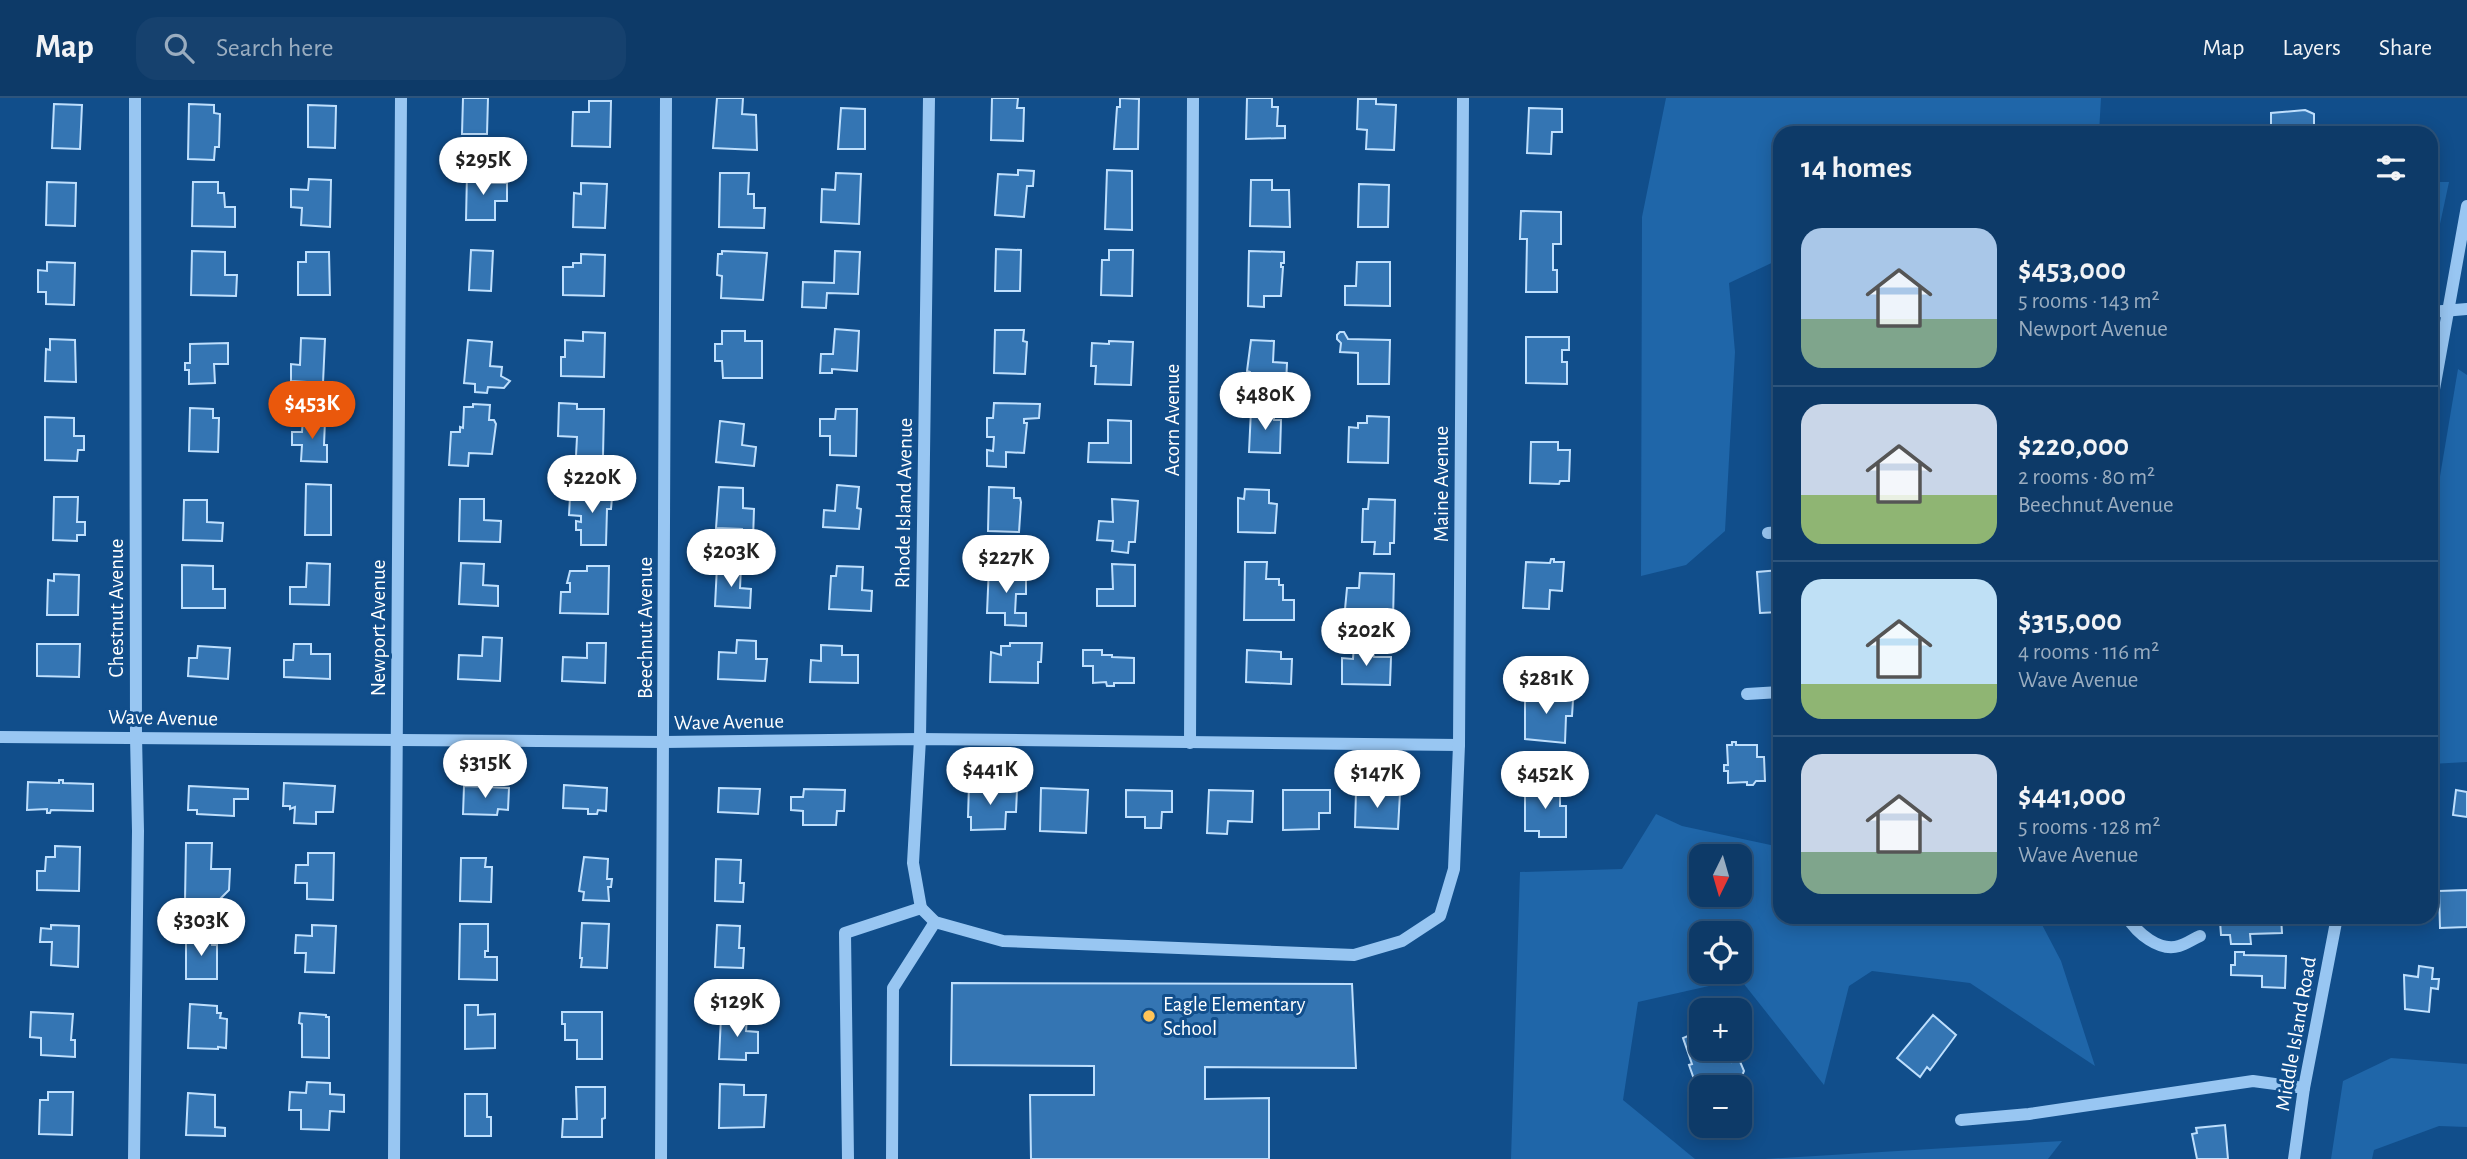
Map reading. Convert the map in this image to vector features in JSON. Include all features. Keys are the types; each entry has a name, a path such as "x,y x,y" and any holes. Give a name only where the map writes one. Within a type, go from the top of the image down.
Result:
{"street":[{"name":"Chestnut Avenue","path":"134,1159 138,831 135,736 135,98"},
{"name":"Newport Avenue","path":"394,1159 401,98"},
{"name":"Beechnut Avenue","path":"661,1159 666,98"},
{"name":"Rhode Island Avenue","path":"921,908 913,863 920,740 929,98"},
{"name":"Acorn Avenue","path":"1190,743 1193,98"},
{"name":"Maine Avenue","path":"935,922 1003,941 1354,955 1402,942 1440,916 1454,869 1459,745 1463,98"},
{"path":"2438,364 2467,206"},
{"path":"2438,311 2467,309"},
{"path":"1747,694 1773,692"},
{"name":"Wave Avenue","path":"0,737 1459,745"},
{"path":"848,1159 845,933 921,908 935,922 893,988 892,1159"},
{"path":"2132,924 2164,947 2177,947 2200,936"},
{"name":"Middle Island Road","path":"2294,1159 2304,1088 2336,924"},
{"path":"1961,1120 2029,1114 2253,1081 2304,1088"}],"shaded area":[{"path":"1666,98 2101,98 2099,126 1773,126 1773,262 1729,283 1735,352 1725,531 1686,565 1641,576 1642,217"},
{"path":"2438,182 2449,182 2438,233"},
{"path":"2458,369 2467,375 2467,762 2438,764 2438,488"},
{"path":"1656,814 1682,826 1773,846 1773,924 2042,924 2061,961 2095,1066 1970,983 1872,971 1849,986 1824,1085 1744,984 1752,984 1752,921 1689,921 1689,984 1718,984 1638,1002 1623,1100 1695,1159 1511,1159 1520,872 1622,869"},
{"path":"2391,1058 2467,1064 2467,1127 2439,1126 2374,1150 2372,1159 2331,1159 2343,1081"},
{"path":"2062,1141 2048,1159 1765,1159"}],"building":[{"path":"463,98 488,98 487,134 462,134"},
{"path":"717,98 743,98 742,114 756,115 757,150 713,148"},
{"path":"992,98 1018,98 1017,108 1024,108 1023,141 991,140"},
{"path":"1120,98 1139,99 1138,149 1114,149"},
{"path":"1247,98 1272,98 1272,107 1278,107 1277,126 1285,126 1285,138 1246,139"},
{"path":"1358,99 1376,99 1376,104 1396,105 1394,150 1366,149 1367,130 1357,129"},
{"path":"589,101 611,101 610,147 572,146 573,112 589,112"},
{"path":"54,104 82,105 80,149 52,148"},
{"path":"189,104 214,105 214,113 220,114 219,147 215,147 214,160 188,159"},
{"path":"308,105 336,106 335,148 308,147"},
{"path":"841,108 865,109 865,149 838,149"},
{"path":"1529,108 1562,109 1562,132 1552,132 1551,154 1527,153"},
{"path":"2305,110 2314,114 2314,126 2271,126 2271,113"},
{"path":"1018,170 1034,171 1033,186 1027,186 1024,217 995,215 998,174 1018,175"},
{"path":"1107,170 1132,171 1132,230 1105,229"},
{"path":"467,173 491,173 490,183 507,183 507,201 495,201 495,220 466,220"},
{"path":"720,173 749,173 748,194 754,194 754,208 765,208 764,228 719,227"},
{"path":"836,173 861,174 859,224 821,222 822,189 835,190"},
{"path":"309,179 331,180 330,227 301,225 302,208 291,207 291,189 308,190"},
{"path":"1251,180 1272,180 1272,190 1289,190 1290,227 1250,226"},
{"path":"47,182 76,183 75,226 46,225"},
{"path":"193,182 218,182 218,193 224,193 225,207 235,207 235,227 192,226"},
{"path":"581,183 607,184 605,228 573,227 574,193 581,194"},
{"path":"1359,184 1389,185 1388,227 1358,227"},
{"path":"1521,211 1561,212 1561,244 1553,244 1553,270 1557,270 1557,292 1526,292 1527,239 1520,239"},
{"path":"996,249 1021,250 1020,291 995,291"},
{"path":"471,250 493,251 491,291 469,290"},
{"path":"1109,250 1133,250 1132,296 1101,295 1102,260 1109,260"},
{"path":"192,251 225,252 225,275 237,275 236,296 191,295"},
{"path":"722,251 767,253 763,300 721,298 722,276 717,275 718,254 722,254"},
{"path":"835,251 860,252 858,294 827,293 826,308 802,307 803,282 834,283"},
{"path":"1249,251 1284,252 1284,263 1281,263 1281,296 1264,296 1264,307 1248,306"},
{"path":"306,252 329,252 330,295 298,295 298,262 306,262"},
{"path":"581,254 605,255 604,296 563,295 563,267 573,267 573,263 581,263"},
{"path":"47,262 75,263 74,305 46,304 46,292 38,292 38,270 47,271"},
{"path":"1357,262 1390,262 1390,306 1345,305 1345,286 1356,286"},
{"path":"835,329 859,331 857,371 832,369 832,373 820,373 821,354 833,354"},
{"path":"995,330 1024,330 1023,341 1027,342 1025,374 994,373"},
{"path":"722,331 745,331 745,341 762,341 762,378 723,378 722,361 715,361 715,344 722,344"},
{"path":"583,332 605,333 604,377 561,376 565,340 583,341"},
{"path":"1344,332 1348,339 1390,340 1389,384 1358,384 1358,353 1340,352 1341,343 1337,335"},
{"path":"1526,337 1569,337 1569,350 1562,350 1562,362 1567,362 1567,384 1526,383"},
{"path":"301,338 325,339 323,383 291,381 291,364 300,365"},
{"path":"50,339 75,340 76,382 45,381 46,349 50,350"},
{"path":"468,340 492,342 490,366 502,367 501,376 510,381 504,388 488,387 487,393 475,392 475,384 464,383"},
{"path":"1251,340 1274,341 1273,362 1287,363 1286,385 1250,383 1250,372 1247,371"},
{"path":"1109,341 1133,342 1131,385 1095,384 1096,366 1091,366 1092,343 1109,344"},
{"path":"228,343 228,364 214,364 215,383 189,384 189,370 185,370 185,363 190,363 190,344"},
{"path":"559,403 577,404 577,409 604,409 603,456 592,456 591,471 580,471 580,456 576,456 577,437 558,436"},
{"path":"994,403 1040,404 1039,418 1024,419 1024,423 1027,423 1024,453 1006,452 1006,467 987,466 987,450 993,451 994,437 987,437 987,418 993,418"},
{"path":"473,404 490,405 489,420 494,420 496,424 492,454 469,453 468,466 449,465 451,432 460,432 460,427 463,428 464,407 473,407"},
{"path":"190,408 213,409 213,418 219,418 218,452 189,451"},
{"path":"836,409 857,409 856,456 830,455 830,436 820,436 820,419 835,419"},
{"path":"1251,410 1274,411 1274,420 1281,420 1280,453 1249,452"},
{"path":"1367,416 1389,417 1388,463 1348,462 1349,427 1358,428 1358,423 1367,423"},
{"path":"45,417 74,418 74,436 84,436 84,450 78,450 77,461 45,460"},
{"path":"303,418 325,420 324,445 327,445 327,462 301,461 302,445 292,445 292,432 302,432"},
{"path":"1108,420 1131,421 1131,463 1088,462 1089,443 1108,443"},
{"path":"720,421 744,424 742,445 756,447 754,466 716,462"},
{"path":"1531,442 1558,442 1558,450 1570,450 1569,481 1560,481 1559,484 1530,483"},
{"path":"306,484 331,485 331,535 305,535"},
{"path":"837,485 859,487 859,529 823,527 824,510 835,511"},
{"path":"719,487 743,488 743,508 754,509 753,540 741,540 742,529 716,528"},
{"path":"989,487 1014,488 1014,498 1020,498 1021,502 1019,532 988,531"},
{"path":"587,488 609,488 608,498 612,498 611,509 607,509 606,545 581,545 581,530 576,530 576,521 581,522 581,516 569,515 573,491 584,491 583,498 587,498"},
{"path":"1245,489 1269,490 1269,503 1277,504 1275,533 1238,532 1238,498 1244,499"},
{"path":"54,497 78,497 77,522 85,522 85,535 77,535 77,541 53,540"},
{"path":"460,499 484,499 484,520 501,521 500,542 459,541"},
{"path":"1112,499 1138,501 1135,542 1129,542 1128,553 1112,551 1113,541 1097,540 1099,521 1113,522"},
{"path":"1369,499 1395,500 1394,543 1390,543 1390,554 1374,554 1375,542 1362,542 1363,509 1368,509"},
{"path":"184,500 207,500 207,522 223,523 222,541 183,540"},
{"path":"1551,559 1554,559 1554,562 1564,562 1562,591 1550,590 1549,609 1523,608 1526,562 1550,563"},
{"path":"1245,562 1267,562 1266,579 1279,579 1279,585 1283,585 1283,600 1294,600 1294,620 1244,620"},
{"path":"307,563 330,564 329,605 290,604 290,587 306,587"},
{"path":"461,563 484,564 483,585 498,586 498,606 459,604"},
{"path":"1112,564 1135,565 1135,606 1097,606 1097,589 1113,589"},
{"path":"182,565 213,566 213,589 225,589 225,608 182,608"},
{"path":"587,566 609,566 608,614 560,613 561,592 570,592 570,583 567,583 570,571 587,571"},
{"path":"717,566 741,567 740,588 751,589 750,608 715,606"},
{"path":"837,566 863,567 862,590 872,591 871,611 829,609 831,576 836,576"},
{"path":"989,566 1010,566 1010,576 1026,577 1026,594 1016,594 1015,613 1026,613 1026,626 1005,625 1005,613 987,613"},
{"path":"1773,571 1773,612 1760,613 1757,572"},
{"path":"1360,573 1394,574 1393,621 1344,620 1347,588 1359,588"},
{"path":"54,574 79,575 78,615 47,615 48,580 54,581"},
{"path":"483,637 502,638 500,681 458,679 459,655 482,656"},
{"path":"737,640 756,641 756,659 767,659 765,681 718,679 719,652 736,653"},
{"path":"587,643 606,643 605,683 562,681 563,657 587,658"},
{"path":"1010,643 1042,643 1038,683 990,682 991,652 1001,655 1001,646 1010,646"},
{"path":"37,644 80,644 79,677 37,676"},
{"path":"294,644 311,644 311,654 330,654 330,679 284,677 284,660 293,660"},
{"path":"821,645 842,646 842,655 858,655 858,683 810,682 811,660 821,661"},
{"path":"1354,645 1371,645 1374,657 1391,657 1390,685 1342,684 1342,658 1353,659"},
{"path":"198,646 230,648 228,679 188,676 189,658 197,658"},
{"path":"1083,650 1102,650 1102,655 1134,658 1134,683 1114,683 1114,686 1107,686 1106,682 1093,683 1093,666 1083,666"},
{"path":"1247,650 1281,652 1281,659 1292,659 1291,684 1246,682"},
{"path":"1525,691 1560,692 1560,699 1573,700 1572,716 1566,716 1565,743 1525,739"},
{"path":"1732,742 1736,742 1736,745 1757,745 1757,757 1764,757 1765,781 1756,781 1753,785 1747,785 1747,782 1728,783 1728,771 1724,771 1724,765 1728,765 1727,745 1732,745"},
{"path":"59,780 63,780 63,783 93,784 93,811 51,810 47,813 47,809 27,810 28,782 59,783"},
{"path":"284,783 335,786 333,812 316,812 316,824 294,823 295,807 290,809 290,806 283,806"},
{"path":"969,784 982,784 982,789 1017,790 1016,812 1006,812 1005,829 971,830 971,817 968,817"},
{"path":"564,785 607,788 606,811 598,810 597,814 588,814 588,809 563,808"},
{"path":"1525,785 1560,785 1560,806 1566,806 1566,837 1539,837 1539,831 1525,831"},
{"path":"189,786 248,789 248,799 234,799 234,816 197,814 197,810 188,810"},
{"path":"464,786 509,788 508,810 498,809 497,815 463,814"},
{"path":"719,788 760,789 758,814 718,812"},
{"path":"1041,788 1088,790 1086,833 1040,831"},
{"path":"804,789 845,790 844,811 837,811 836,825 803,825 803,811 791,810 791,797 803,797"},
{"path":"1126,790 1172,791 1172,812 1162,812 1161,828 1145,828 1145,817 1126,817"},
{"path":"1209,790 1253,791 1252,822 1228,821 1227,834 1207,833"},
{"path":"1283,790 1330,790 1330,813 1319,813 1319,829 1283,830"},
{"path":"2456,790 2467,792 2467,817 2453,815"},
{"path":"1356,791 1400,793 1398,829 1355,827"},
{"path":"186,843 212,843 211,869 230,869 229,890 218,901 185,901"},
{"path":"55,846 80,847 79,891 37,890 37,871 45,871 46,857 55,857"},
{"path":"308,853 334,853 333,900 307,899 307,883 295,883 296,865 308,865"},
{"path":"584,857 608,859 607,879 612,879 611,887 608,887 609,901 583,900 584,892 579,891"},
{"path":"461,858 486,858 485,867 492,867 491,902 460,901"},
{"path":"716,859 741,860 743,902 715,901"},
{"path":"2467,890 2467,927 2440,928 2439,891"},
{"path":"582,923 609,924 607,968 581,967"},
{"path":"460,924 488,924 488,951 485,951 485,957 497,957 497,980 459,979"},
{"path":"2220,924 2281,924 2282,933 2250,934 2251,944 2231,944 2230,935 2221,935"},
{"path":"51,925 79,926 78,967 51,965 52,942 40,942 41,928 51,929"},
{"path":"312,925 336,926 334,973 305,972 306,953 295,953 296,935 312,936"},
{"path":"717,925 740,926 739,948 744,948 743,968 715,967"},
{"path":"186,936 211,936 212,945 217,945 217,979 186,979"},
{"path":"2235,952 2244,952 2244,955 2286,956 2285,988 2262,987 2262,976 2231,975 2231,965 2235,965"},
{"path":"2419,966 2433,968 2432,979 2439,979 2438,989 2431,988 2429,1012 2405,1009 2404,975 2418,977"},
{"path":"952,983 1352,984 1356,1068 1205,1067 1205,1099 1269,1098 1269,1159 1031,1159 1030,1095 1094,1095 1094,1066 951,1065"},
{"path":"190,1004 217,1006 217,1013 221,1013 220,1018 227,1019 226,1048 188,1048"},
{"path":"465,1005 478,1005 478,1015 495,1014 495,1048 465,1049"},
{"path":"31,1012 73,1014 71,1040 75,1040 75,1057 41,1055 41,1038 30,1037"},
{"path":"562,1012 602,1012 602,1059 577,1059 577,1040 565,1040"},
{"path":"300,1013 329,1017 329,1058 302,1057"},
{"path":"1933,1015 1956,1035 1930,1070 1927,1067 1920,1077 1897,1058"},
{"path":"721,1017 747,1018 746,1031 758,1032 758,1053 746,1053 746,1060 719,1059"},
{"path":"1689,1036 1689,1055 1683,1038"},
{"path":"1691,1061 1740,1061 1744,1071 1742,1075 1693,1075 1689,1065 1692,1064"},
{"path":"307,1082 330,1083 330,1094 344,1095 344,1112 330,1111 329,1130 301,1129 301,1110 289,1110 290,1092 306,1093"},
{"path":"720,1084 744,1085 744,1095 766,1095 764,1127 719,1128"},
{"path":"576,1087 605,1087 602,1137 562,1137 563,1119 577,1119"},
{"path":"48,1092 73,1092 72,1135 39,1134 40,1100 48,1100"},
{"path":"188,1093 215,1095 215,1127 225,1128 225,1136 186,1135"},
{"path":"465,1094 487,1094 487,1117 491,1117 491,1136 465,1136"},
{"path":"2225,1125 2228,1159 2197,1159 2192,1134 2197,1133 2196,1128"}],"place":[{"name":"Eagle Elementary School","path":"1149,1016"}]}
